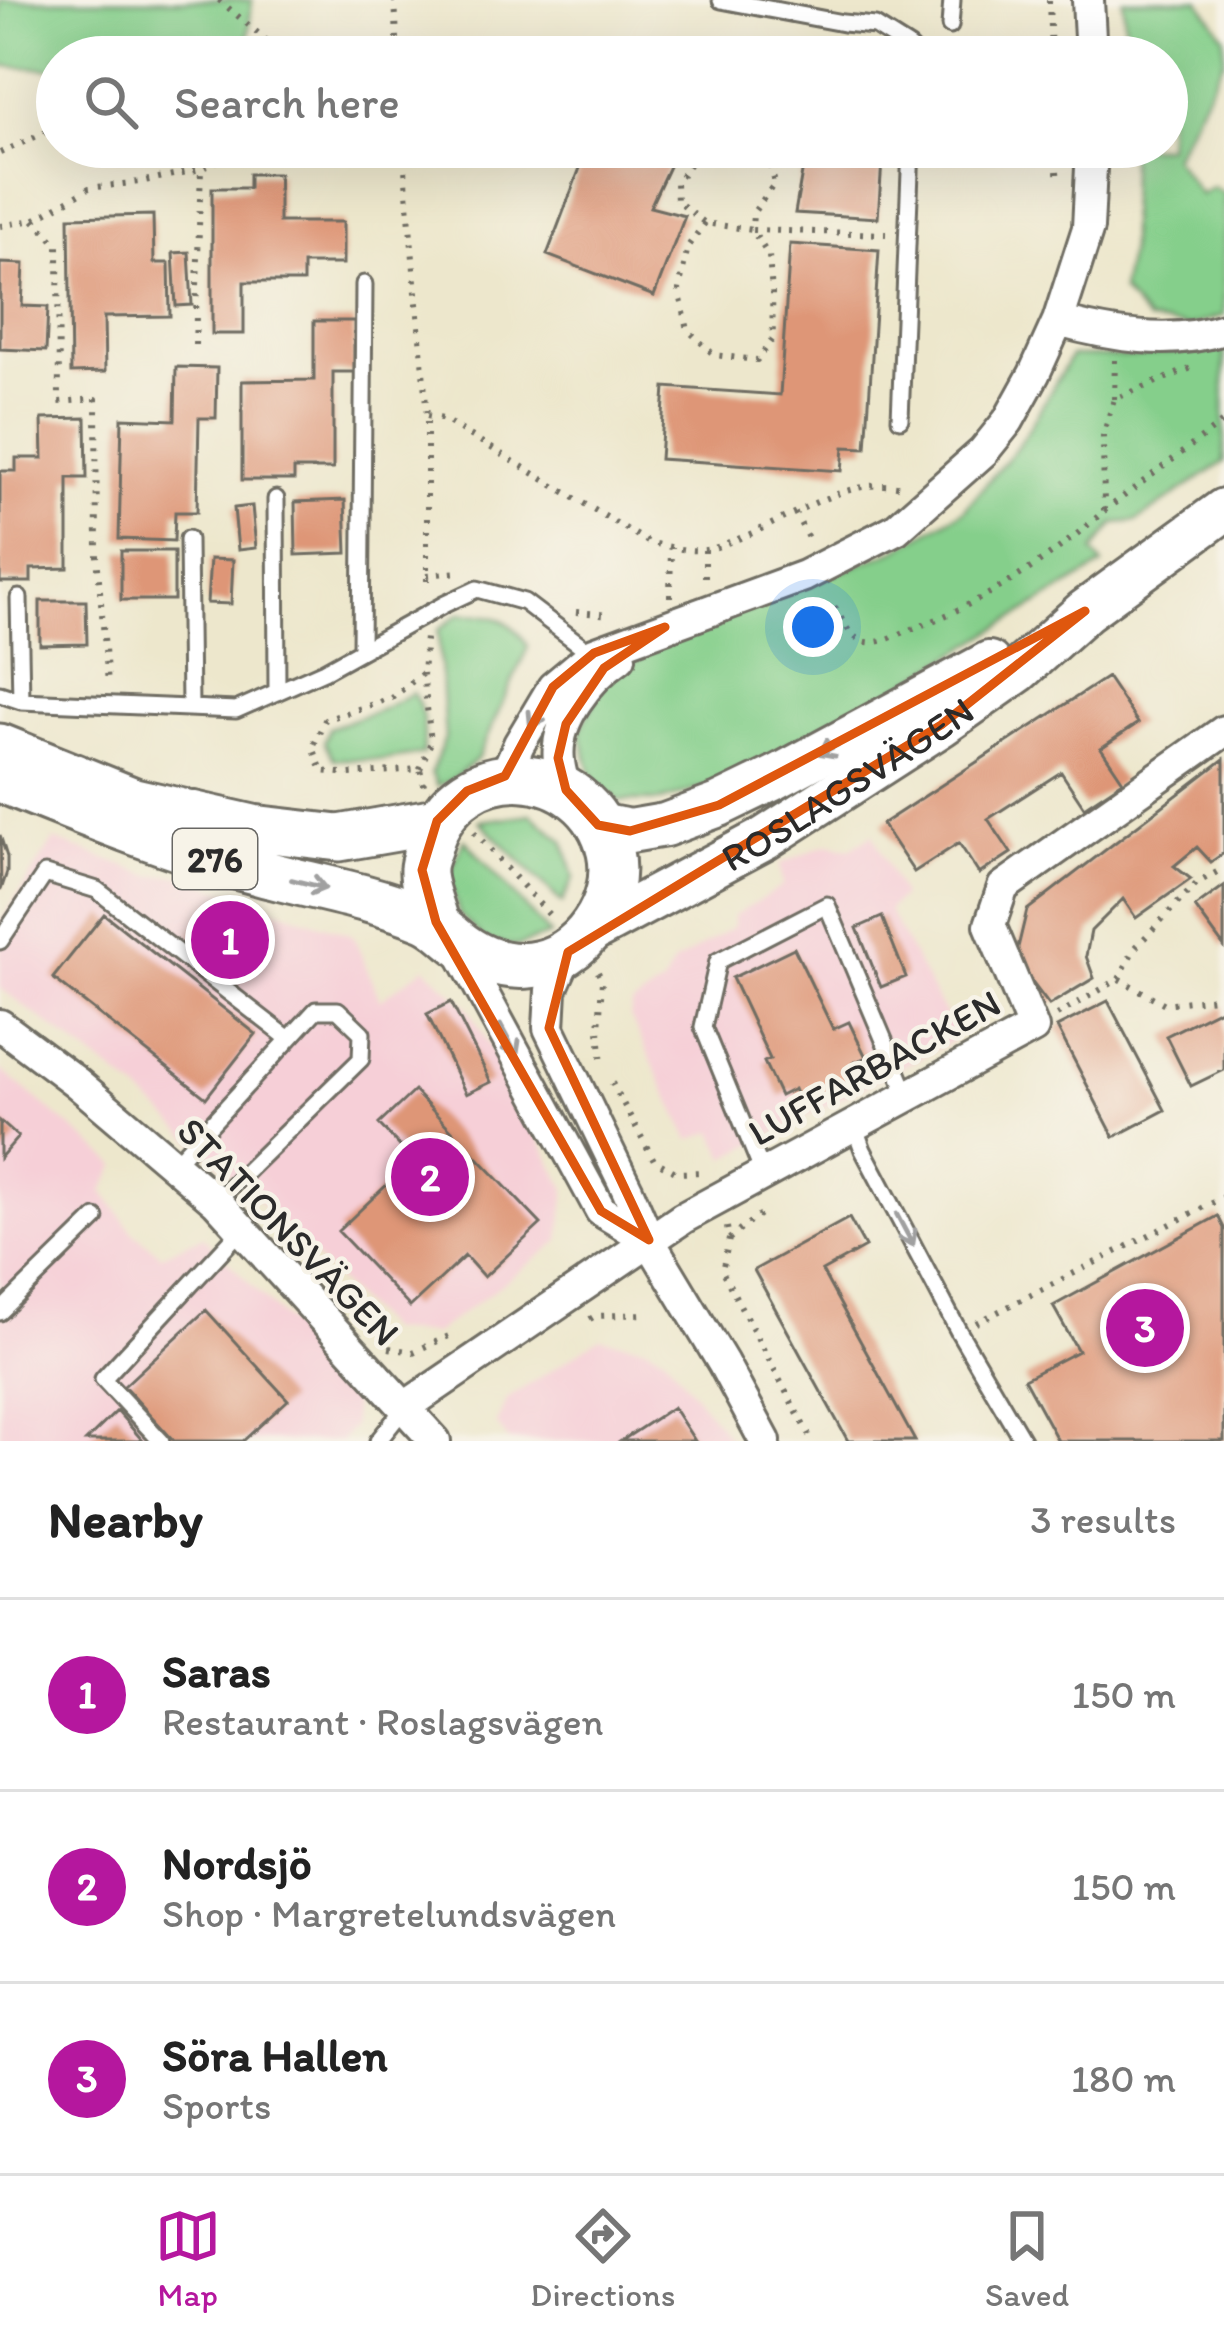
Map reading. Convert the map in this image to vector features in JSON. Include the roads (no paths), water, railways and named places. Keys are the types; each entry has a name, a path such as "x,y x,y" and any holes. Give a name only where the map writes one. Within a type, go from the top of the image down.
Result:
{"main road":[{"name":"ROSLAGSVÄGEN","path":"0,779 130,832 242,868 389,904 445,930 469,951 495,963 532,965 578,944 764,838 940,725 1224,510"},
{"name":"ROSLAGSVÄGEN","path":"598,825 630,831 665,825 719,805 1085,611"},
{"name":"276","path":"0,747 134,801 253,828 339,838 444,813 467,791 505,776"},
{"path":"505,776 539,779 566,790 585,805 598,825 610,854 608,898 578,944"},
{"path":"444,813 422,870 445,930"}],"street":[{"path":"1088,0 1089,36"},
{"path":"505,776 554,687 599,661 662,609 804,576 896,529 983,452 1008,421 1058,321 1088,228 1091,168"},
{"path":"1058,321 1154,338 1224,329"},
{"path":"566,790 558,758 566,724 599,661"},
{"name":"LUFFARBACKEN","path":"404,1407 649,1240 763,1172 1033,1028 990,925 1003,887 1224,731"},
{"path":"445,930 601,1211 649,1240"},
{"path":"578,944 551,990 549,1028 649,1240 765,1441"},
{"name":"STATIONSVÄGEN","path":"0,1025 76,1082 216,1201 435,1441"}],"lane":[{"path":"721,0 875,26 892,36"},
{"path":"950,26 952,0"},
{"path":"900,419 910,168"},
{"path":"361,650 364,284"},
{"path":"276,499 277,692"},
{"path":"188,539 190,708"},
{"path":"0,694 21,701 236,710 477,589 524,602 599,661"},
{"path":"19,598 21,701"},
{"path":"0,941 45,874 97,890 289,1039"},
{"path":"763,1172 703,1027 718,961 827,904 908,1097"},
{"path":"175,1164 316,1010 338,1010 362,1033 362,1059 216,1201"},
{"path":"854,1125 959,1332 1023,1441"},
{"path":"0,1312 96,1218"},
{"path":"161,1441 103,1379 242,1229"},
{"path":"378,1441 404,1407"}],"place":[{"name":"Saras","path":"230,940"},
{"name":"Nordsjö","path":"430,1177"},
{"name":"Söra Hallen","path":"1145,1328"}]}
